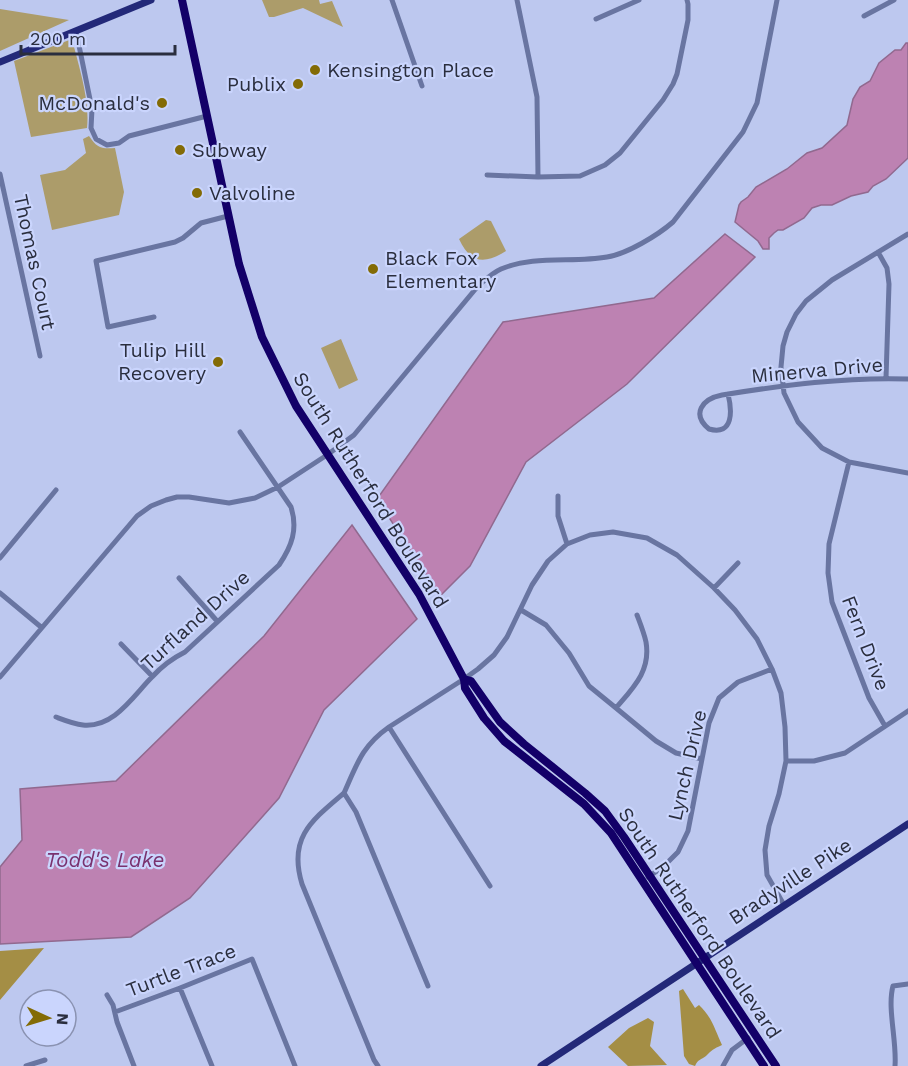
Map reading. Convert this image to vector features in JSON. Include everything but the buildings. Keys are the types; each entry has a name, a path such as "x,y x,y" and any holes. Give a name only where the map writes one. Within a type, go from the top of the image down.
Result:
{"highway":[{"name":"South Rutherford Boulevard","path":"182,0 239,264 262,337 296,406 419,594 464,679 465,688 484,718 504,741 584,804 611,833 764,1066"},
{"name":"South Rutherford Boulevard","path":"464,679 471,681 508,730 605,811 776,1066"}],"main road":[{"path":"0,62 151,0"},
{"name":"Bradyville Pike","path":"541,1066 908,824"}],"street":[{"path":"392,0 422,86"},
{"path":"517,0 537,97 538,177"},
{"path":"596,19 639,0"},
{"path":"487,175 580,176 605,165 620,153 663,100 677,75 688,20 687,0"},
{"path":"0,677 137,516 151,506 177,497 229,503 243,502 278,487 327,455 354,435 478,286 489,277 500,270 524,263 607,257 618,254 663,230 673,222 750,120 757,103 777,0"},
{"path":"864,16 883,2 894,0"},
{"path":"76,31 92,109 91,128 96,139 107,145 118,143 129,136 207,116"},
{"name":"Thomas Court","path":"0,174 40,356"},
{"path":"154,316 108,327 96,261 175,242 201,223 228,216"},
{"path":"908,234 824,285 810,297 792,321 785,338 781,367 785,396 798,422 822,448 849,462 908,473"},
{"path":"878,252 887,268 889,284 886,378"},
{"name":"Minerva Drive","path":"728,394 731,412 728,424 720,430 709,429 700,418 700,412 705,401 713,397 728,394 783,386 837,379 908,379"},
{"name":"Turfland Drive","path":"56,717 82,724 107,721 123,709 152,676 172,659 186,652 279,565 287,554 294,531 291,507 240,432"},
{"name":"Fern Drive","path":"849,462 829,544 828,573 832,602 869,698 885,726"},
{"path":"0,558 56,490"},
{"path":"558,496 558,516 567,544"},
{"path":"378,1066 302,884 297,868 297,851 311,823 344,793 366,747 378,735 464,679 494,655 507,637 532,585 548,561 567,544 590,535 613,532 646,538 677,555 714,588 735,610 757,639 781,693 785,727 786,761 765,850 767,875 784,905"},
{"path":"714,588 738,563"},
{"path":"179,578 218,621"},
{"path":"0,592 41,627"},
{"path":"520,610 546,625 569,653 589,686 656,741 676,753 702,759"},
{"path":"616,708 637,684 646,664 646,642 637,615"},
{"path":"121,645 152,676"},
{"name":"Lynch Drive","path":"642,881 663,867 678,852 688,831 709,723 719,698 738,682 772,669"},
{"path":"786,761 814,761 844,753 908,711"},
{"path":"389,727 490,886"},
{"path":"344,793 356,812 428,986"},
{"name":"Turtle Trace","path":"115,1012 252,959 295,1066"},
{"path":"895,1066 891,995 893,986 908,984"},
{"path":"180,988 212,1066"},
{"path":"106,995 113,1005 134,1066"},
{"path":"723,1066 732,1050 754,1033"},
{"path":"26,1066 45,1060"}],"shaded area":[{"path":"262,0 319,0 320,4 332,1 343,27 303,8 269,17"},
{"path":"0,9 69,20 0,51"},
{"path":"72,39 85,95 87,128 31,137 14,61"},
{"path":"89,136 100,147 115,148 124,192 119,215 52,230 40,175 65,170 86,153 83,139"},
{"path":"486,220 491,221 506,251 484,260 468,253 459,239"},
{"path":"341,339 358,380 339,389 321,348"},
{"path":"44,948 0,1000 0,951"},
{"path":"683,989 695,1008 699,1005 707,1014 722,1045 698,1061 695,1066 689,1064 684,1056 679,991"},
{"path":"648,1018 654,1022 650,1046 667,1065 628,1066 608,1047 629,1028"}],"water":[{"path":"908,43 908,158 868,192 851,196 832,205 812,208 804,218 774,233 769,238 769,249 763,249 758,241 735,222 741,202 756,187 787,169 807,153 822,148 847,125 853,99 860,87 870,81 879,63 895,50 901,50"},
{"path":"725,234 755,257 627,384 526,462 470,566 440,596 377,499 503,322 654,298"},
{"name":"Todd's Lake","path":"352,525 417,619 324,710 279,798 190,898 131,937 0,944 0,867 22,840 20,789 116,781 264,636"}],"place":[{"name":"Kensington Place","path":"315,70"},
{"name":"Publix","path":"298,84"},
{"name":"McDonald's","path":"162,103"},
{"name":"Subway","path":"180,150"},
{"name":"Valvoline","path":"197,193"},
{"name":"Black Fox Elementary","path":"373,269"},
{"name":"Tulip Hill Recovery","path":"218,362"}]}
